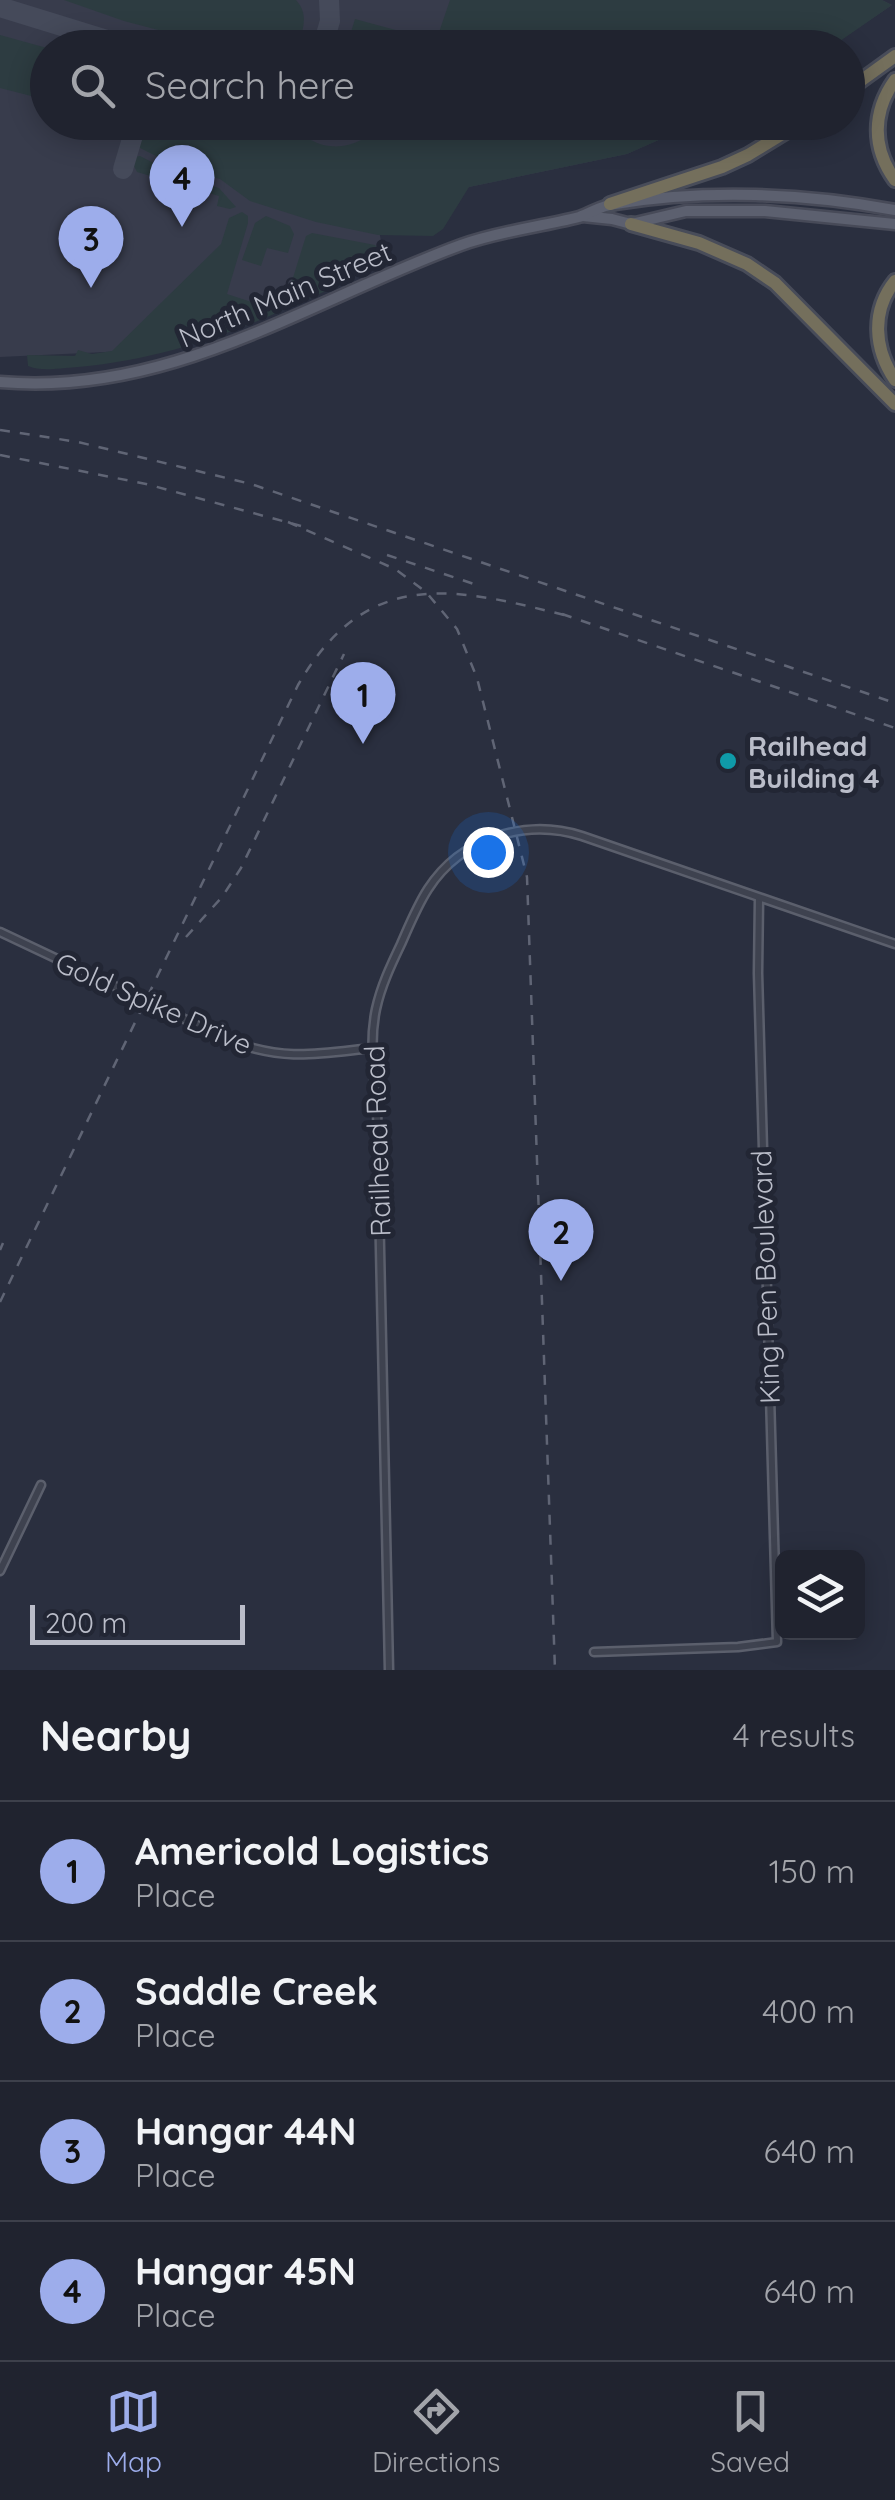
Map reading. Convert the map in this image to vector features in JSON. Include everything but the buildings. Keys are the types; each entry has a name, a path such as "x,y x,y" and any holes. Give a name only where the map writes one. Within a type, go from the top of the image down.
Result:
{"highway":[{"path":"865,78 895,56"},
{"path":"895,80 884,97 876,128 881,156 895,180"},
{"path":"610,204 735,161 771,140"},
{"path":"631,224 699,242 748,264 784,293 895,404"},
{"path":"895,282 881,306 878,332 879,346 895,380"}],"main road":[{"name":"North Main Street","path":"0,382 86,381 182,362 466,243 582,216 610,204 752,196 816,198 895,210"},
{"name":"North Main Street","path":"582,216 631,224 686,211 765,211 895,224"}],"street":[{"name":"Railhead Road","path":"390,1670 372,1048 383,983 428,889 469,848 488,840 516,830 571,833 895,944"},
{"name":"King Pen Boulevard","path":"594,1652 777,1642 759,899"},
{"name":"Gold Spike Drive","path":"0,932 260,1052 285,1056 372,1048"},
{"path":"0,1571 41,1485"}],"shaded area":[{"path":"0,0 882,0 892,5 855,30 30,30 30,140 659,140 627,154 469,187 379,230 384,258 247,323 169,349 0,357"},
{"path":"64,0 296,0 304,15 302,30 158,30"},
{"path":"450,0 882,0 892,5 856,30 440,30"},
{"path":"355,19 396,30 352,30"},
{"path":"0,35 30,43 30,96 0,88"},
{"path":"138,140 311,140 340,146 361,140 659,140 627,154 469,187 443,229 433,236 378,235 316,222 250,201 220,179 186,171 136,146"},
{"path":"140,156 183,178 219,188 236,207 217,206 219,196 137,172 132,162"},
{"path":"242,212 248,216 248,223 227,294 273,309 282,304 285,309 232,331 151,356 66,368 28,366 27,355 75,356 78,350 92,354 112,351 221,244 229,218"},
{"path":"266,216 290,226 294,234 288,253 267,248 261,266 242,260 255,223"},
{"path":"312,233 375,245 387,257 384,262 293,307 287,297 306,236"}],"taxiway":[{"path":"327,30 329,0"},
{"path":"0,7 75,30"},
{"path":"123,169 132,140"}],"railway":[{"path":"0,430 78,442 251,484 895,703"},
{"path":"0,455 146,484 301,526"},
{"path":"288,522 395,569 426,592 457,629 477,678 527,877 555,1670"},
{"path":"387,555 477,585"},
{"path":"0,1302 298,685 325,646 354,619 385,603 418,595 491,598 572,617"},
{"path":"562,614 895,728"},
{"path":"186,937 222,897 241,868 344,654"},
{"path":"0,1250 3,1243"}],"place":[{"name":"Hangar 45N","path":"182,227"},
{"name":"Hangar 44N","path":"91,288"},
{"name":"Americold Logistics","path":"363,744"},
{"name":"Railhead Building 4","path":"728,761"},
{"name":"Saddle Creek","path":"561,1281"}]}
